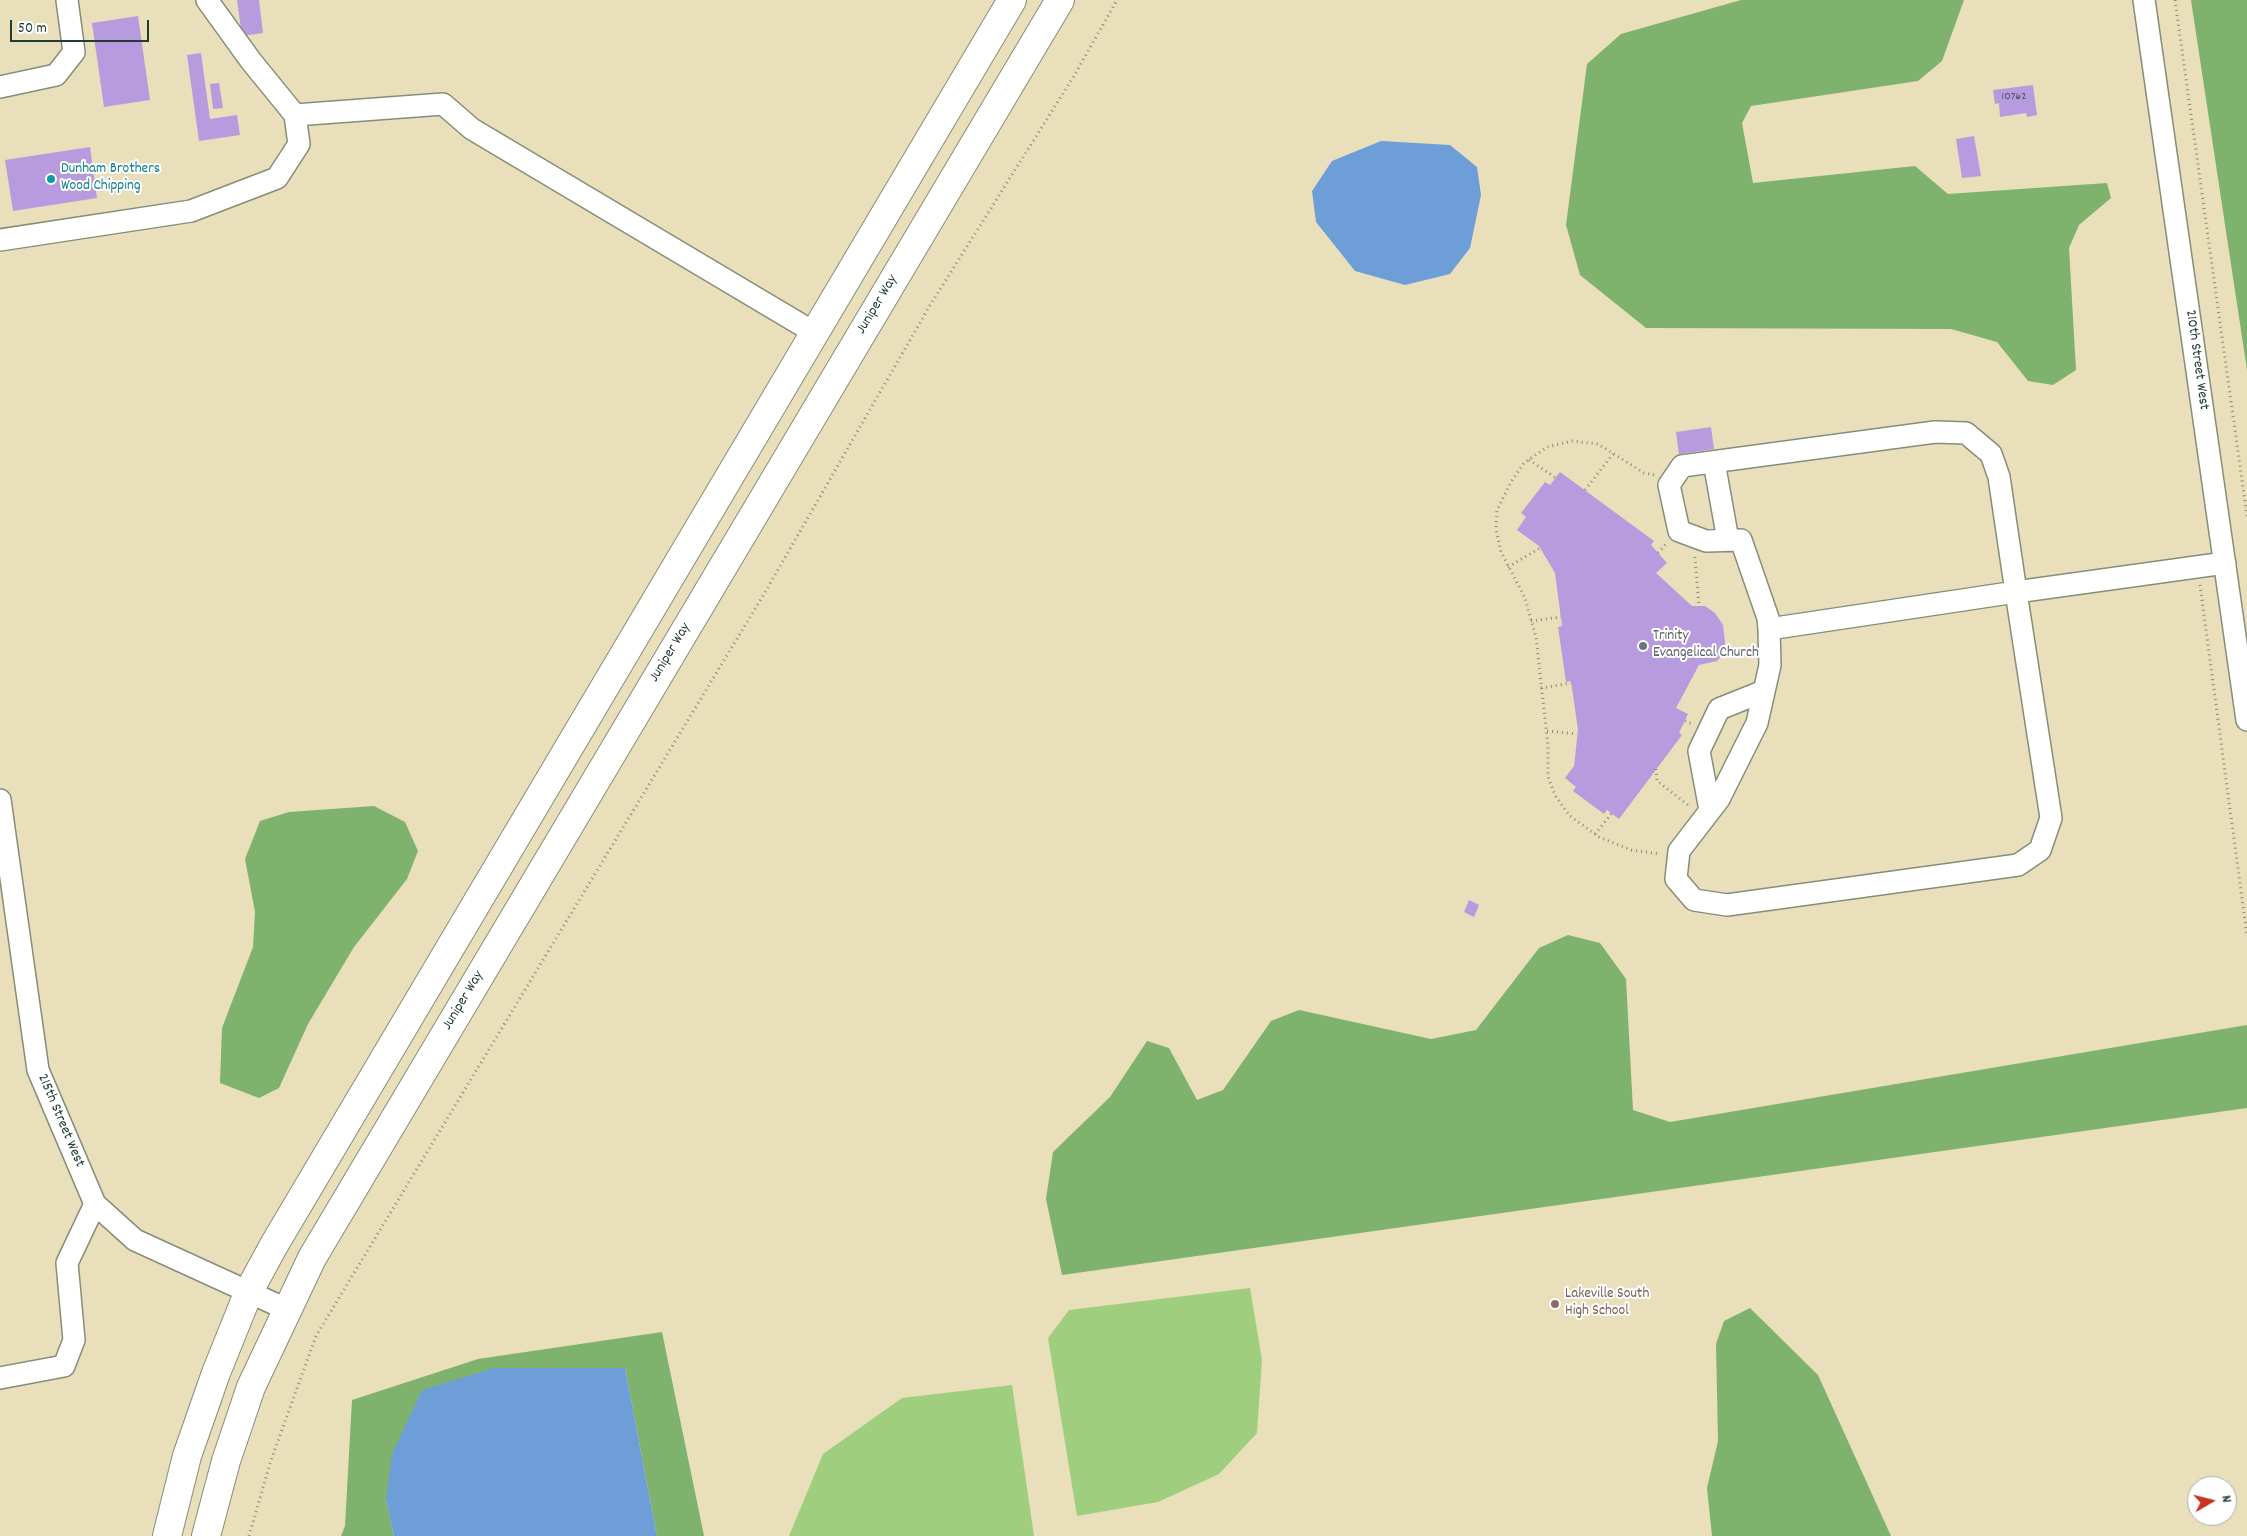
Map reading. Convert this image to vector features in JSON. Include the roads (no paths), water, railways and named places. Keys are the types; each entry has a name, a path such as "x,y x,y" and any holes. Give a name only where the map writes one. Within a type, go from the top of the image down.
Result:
{"main road":[{"path":"167,1536 187,1456 216,1373 249,1291 284,1228 1012,0"},
{"name":"Juniper Way","path":"286,1309 312,1258 1060,0"},
{"path":"206,1536 226,1461 252,1386 286,1309"}],"street":[{"path":"0,87 56,74 74,52 67,0"},
{"path":"0,240 191,211 277,178 299,144 295,115 251,61 207,0"},
{"name":"210th Street West","path":"2144,0 2247,720"},
{"path":"295,115 443,104 472,129 815,333"},
{"path":"1935,432 1966,433 1991,454 1999,477 2051,818 2040,850 2018,865 1727,905 1694,900 1676,879 1679,851 1719,799 1757,723 1770,665 1768,618 1741,540 1706,541 1679,531 1669,485 1682,466 1714,462 1935,432"},
{"path":"1714,462 1728,540"},
{"path":"1768,629 2225,563"},
{"path":"1710,810 1699,751 1719,709 1764,691"},
{"name":"215th Street West","path":"0,800 38,1070 95,1204 135,1240 286,1309"},
{"path":"0,1378 64,1366 74,1340 67,1263 95,1204"}],"water":[{"path":"1381,141 1450,145 1477,167 1481,195 1470,248 1450,274 1405,285 1355,271 1316,222 1312,191 1332,161"},
{"path":"494,1368 625,1368 657,1536 394,1536 386,1500 392,1454 422,1390"}],"place":[{"name":"Dunham Brothers Wood Chipping","path":"51,179"},
{"name":"Trinity Evangelical Church","path":"1643,646"},
{"name":"Lakeville South High School","path":"1555,1304"}]}
